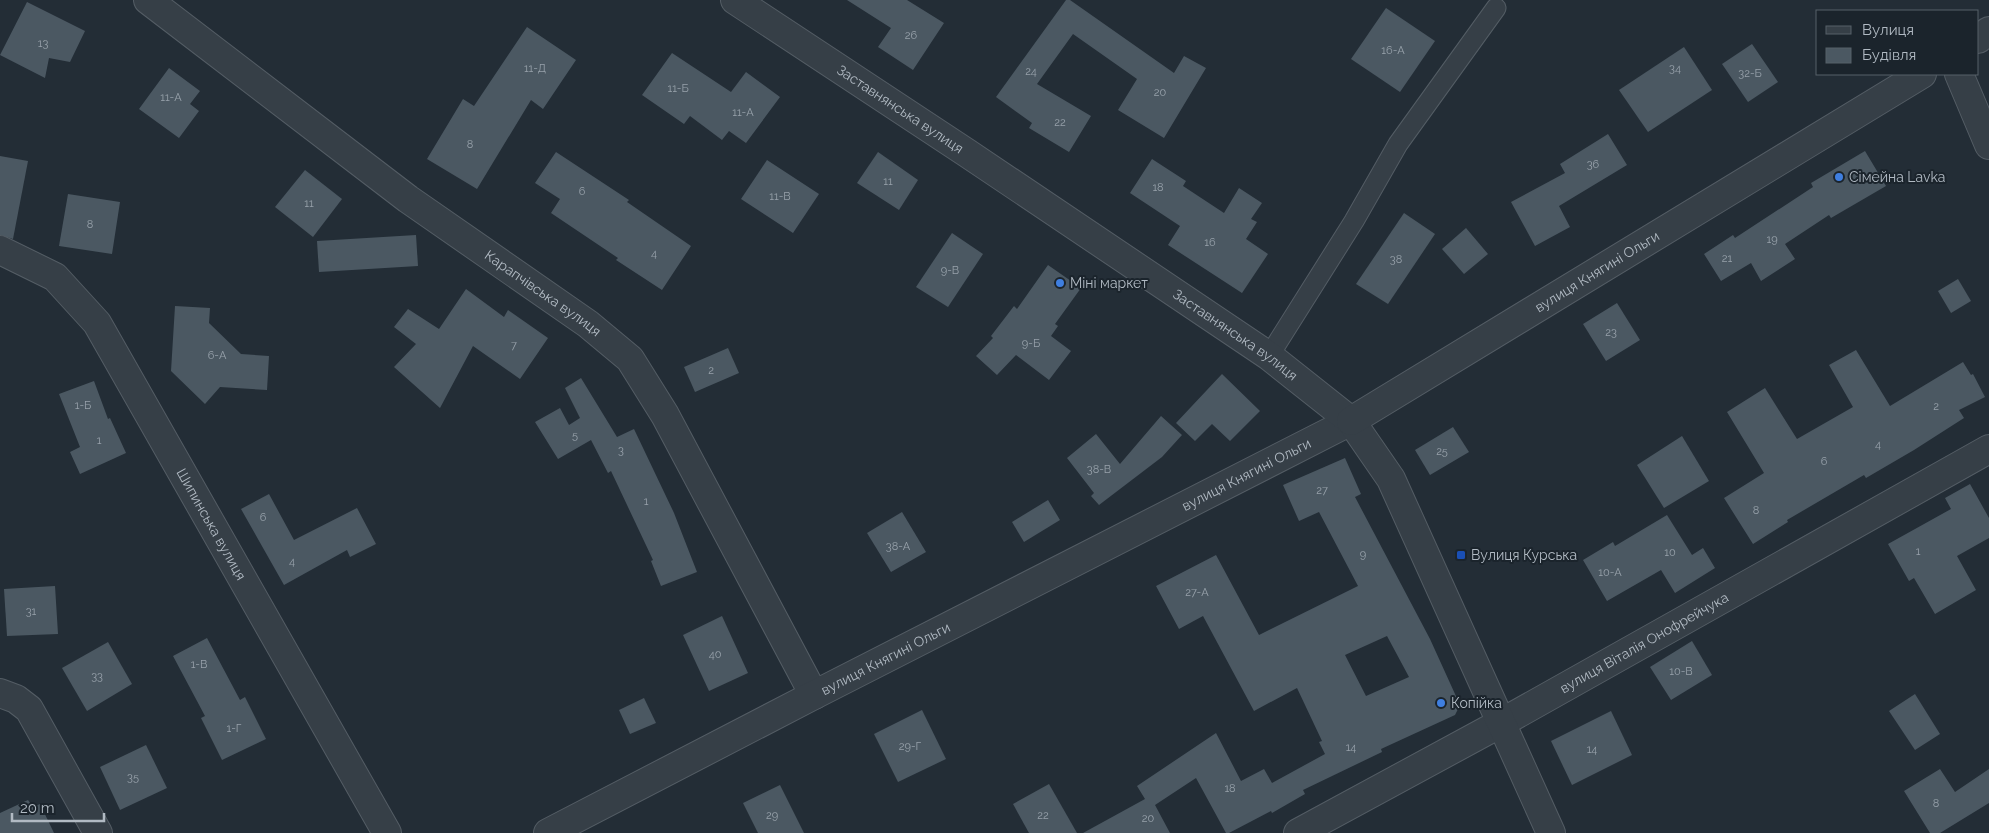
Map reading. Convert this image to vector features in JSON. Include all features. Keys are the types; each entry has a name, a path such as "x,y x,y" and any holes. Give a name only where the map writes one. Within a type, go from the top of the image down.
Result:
{"street":[{"name":"Карапчівська вулиця","path":"148,0 408,199 588,324 630,359 665,415 814,695"},
{"name":"Заставнянська вулиця","path":"735,0 1269,356 1351,421 1391,479 1551,833"},
{"name":"вулиця Княгині Ольги","path":"548,833 1351,421 1920,75"},
{"path":"1959,75 1989,145"},
{"name":"Шипинська вулиця","path":"0,250 55,277 97,323 387,833"},
{"name":"вулиця Віталія Онофрейчука","path":"1298,833 1501,723 1989,450"},
{"path":"0,693 16,699 29,709 98,833"}],"lane":[{"path":"1269,356 1354,221 1398,144 1496,8"}],"building":[{"path":"847,0 907,0 944,23 913,70 878,47 891,28"},
{"path":"1066,0 1070,0 1174,73 1184,56 1206,68 1164,138 1118,110 1137,79 1073,34 1037,84 1091,116 1069,152 1029,128 1032,123 996,97"},
{"path":"27,2 85,31 70,62 49,58 45,78 0,55"},
{"path":"1386,8 1435,41 1400,92 1351,59"},
{"path":"527,27 576,60 543,109 531,100 477,189 427,159 463,99 474,106"},
{"path":"1752,44 1778,82 1748,102 1722,64"},
{"path":"1684,47 1712,90 1648,132 1619,90"},
{"path":"672,53 731,92 746,72 780,97 746,143 729,131 722,140 690,116 684,124 642,95"},
{"path":"169,68 200,91 190,104 199,111 179,138 139,109"},
{"path":"1608,134 1627,165 1559,206 1570,227 1535,246 1511,202 1565,173 1560,164"},
{"path":"1865,151 1886,186 1831,218 1829,215 1785,244 1795,259 1761,281 1751,263 1721,281 1704,254 1733,235 1735,238 1813,187 1811,183"},
{"path":"556,152 629,200 627,202 691,246 662,290 616,260 618,258 551,213 560,199 535,183"},
{"path":"878,152 918,180 899,210 857,183"},
{"path":"0,156 28,161 13,239 0,235"},
{"path":"1152,159 1186,181 1183,186 1224,213 1239,188 1262,203 1251,219 1257,222 1246,239 1268,254 1242,293 1168,245 1180,226 1130,193"},
{"path":"767,160 819,194 793,233 741,199"},
{"path":"305,170 342,199 313,237 275,207"},
{"path":"68,194 120,202 112,254 59,246"},
{"path":"1404,213 1435,234 1388,304 1356,284"},
{"path":"1466,228 1488,254 1464,274 1442,249"},
{"path":"952,233 983,254 948,307 916,287"},
{"path":"416,235 418,266 319,272 317,241"},
{"path":"1048,265 1081,288 1055,324 1058,326 1051,336 1071,351 1049,380 1016,355 997,375 976,356 993,338 991,336 1014,306 1017,309"},
{"path":"1958,279 1971,301 1951,313 1938,291"},
{"path":"466,289 504,317 508,310 548,338 520,379 473,346 440,408 394,367 416,344 394,327 408,309 439,329"},
{"path":"1617,303 1640,340 1606,361 1583,324"},
{"path":"175,306 210,308 209,323 241,354 269,356 267,390 220,387 205,404 171,371"},
{"path":"728,348 739,373 695,392 684,367"},
{"path":"1856,350 1890,406 1963,362 1971,375 1973,374 1985,397 1959,410 1964,418 1914,450 1866,478 1864,475 1787,520 1788,522 1753,544 1724,498 1764,473 1727,412 1765,388 1797,439 1853,407 1829,365"},
{"path":"1222,374 1260,411 1230,441 1212,424 1195,441 1176,423"},
{"path":"581,378 617,437 634,429 674,513 697,572 661,586 651,561 653,560 611,471 608,473 591,440 558,459 535,422 560,408 569,425 580,418 565,388"},
{"path":"94,381 108,419 110,418 126,453 80,474 70,452 80,447 59,394"},
{"path":"1161,416 1182,435 1162,457 1099,505 1091,496 1094,493 1067,458 1096,434 1120,464"},
{"path":"1453,427 1469,452 1430,475 1415,450"},
{"path":"1682,436 1709,481 1664,508 1637,465"},
{"path":"1345,458 1361,494 1355,497 1430,639 1460,705 1455,715 1381,749 1382,752 1303,790 1305,794 1272,813 1271,811 1229,833 1226,833 1196,778 1155,805 1170,833 1083,833 1145,799 1137,786 1216,733 1241,781 1264,769 1272,783 1325,754 1319,742 1322,741 1297,688 1254,711 1203,616 1179,629 1156,586 1216,555 1259,635 1358,586 1319,512 1299,521 1283,485","holes":["1387,636 1409,677 1366,696 1345,655"]},
{"path":"1970,484 1989,518 1989,538 1957,556 1976,590 1935,614 1914,578 1909,581 1888,544 1951,509 1945,498"},
{"path":"269,494 294,540 357,508 376,544 350,557 347,550 284,585 241,509"},
{"path":"1048,500 1060,520 1024,542 1012,522"},
{"path":"902,512 926,552 891,572 867,533"},
{"path":"1667,515 1692,555 1703,548 1715,568 1675,593 1661,570 1607,601 1583,560 1613,542 1615,546"},
{"path":"55,586 58,634 7,636 4,589"},
{"path":"722,616 748,673 709,691 683,635"},
{"path":"207,638 240,700 245,697 266,739 222,760 201,718 205,716 173,656"},
{"path":"1692,641 1712,675 1671,700 1650,667"},
{"path":"108,642 132,684 87,711 62,668"},
{"path":"1915,694 1940,734 1915,750 1889,711"},
{"path":"644,698 656,723 630,734 619,710"},
{"path":"922,710 946,759 898,782 874,734"},
{"path":"1611,711 1632,755 1572,785 1551,741"},
{"path":"146,745 167,788 120,810 100,767"},
{"path":"1940,769 1955,792 1989,769 1989,803 1940,833 1930,833 1904,791"},
{"path":"1049,784 1077,833 1029,833 1013,804"},
{"path":"780,785 804,833 758,833 743,803"},
{"path":"28,800 33,807 40,804 54,833 0,833 0,813"}],"place":[{"name":"Сімейна Lavka","path":"1839,177"},
{"name":"Міні маркет","path":"1060,283"},
{"name":"Вулиця Курська","path":"1461,555"},
{"name":"Копійка","path":"1441,703"}]}
